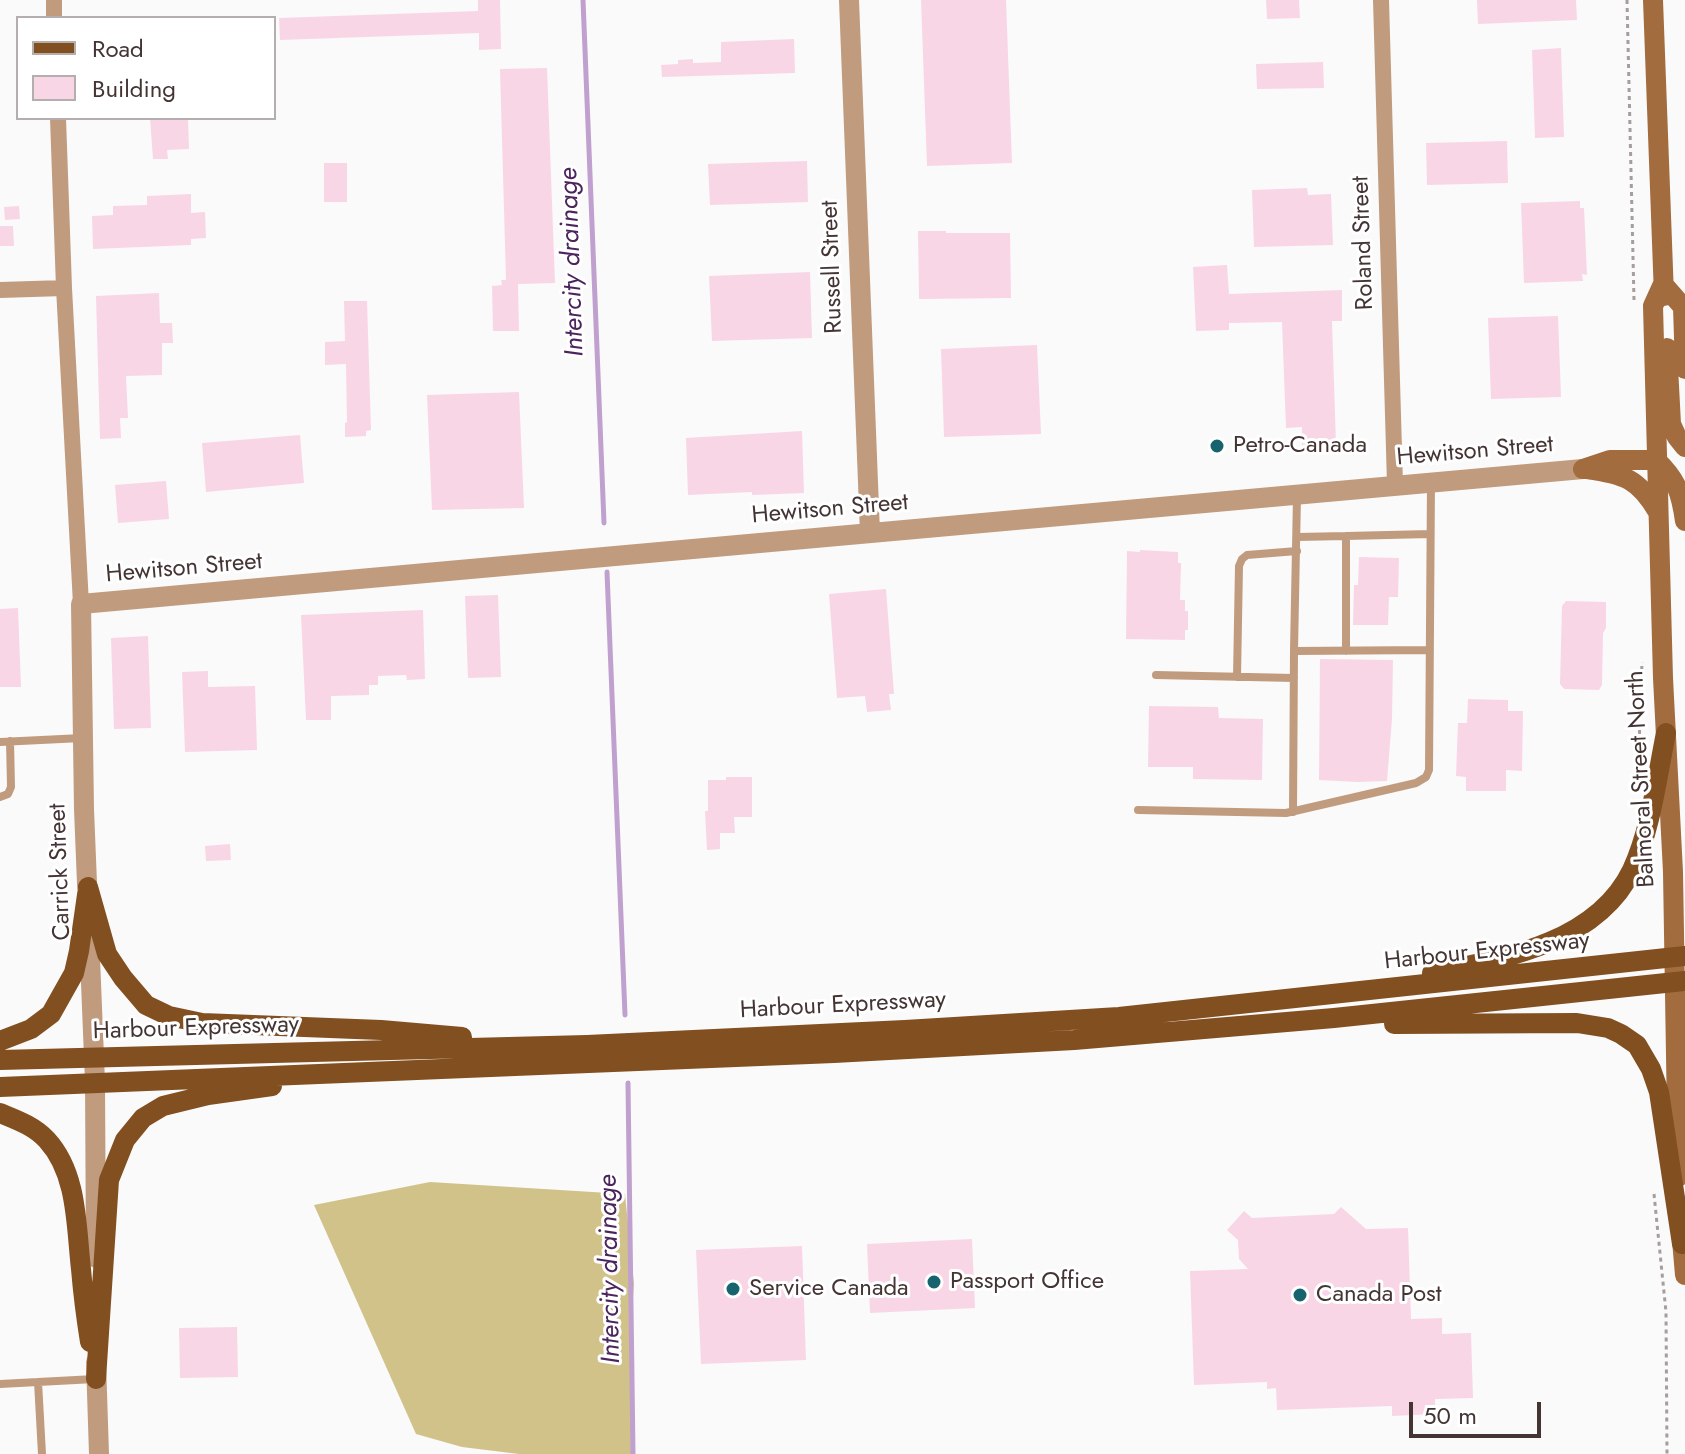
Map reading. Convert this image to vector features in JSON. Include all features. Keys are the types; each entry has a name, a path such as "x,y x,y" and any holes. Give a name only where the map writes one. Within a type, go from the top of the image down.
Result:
{"main road":[{"name":"Balmoral Street North","path":"1653,0 1663,284 1653,306 1656,460 1666,733 1680,957 1679,1211 1685,1275"},
{"name":"Balmoral Street North","path":"1663,284 1683,307 1685,369"},
{"path":"1663,284 1671,424 1685,447"},
{"path":"1583,469 1610,460 1656,460 1676,481 1685,521"},
{"path":"1583,469 1611,473 1635,483 1648,495 1658,512"},
{"path":"1308,998 1498,960 1544,944 1584,924 1603,910 1621,890 1640,848 1666,733"},
{"path":"0,1041 31,1029 51,1014 74,973 88,887"},
{"path":"88,887 107,954 146,1005 169,1016 202,1023 381,1030 562,1045"},
{"name":"Harbour Expressway","path":"0,1060 562,1045 1089,1019 1680,957"},
{"name":"Harbour Expressway","path":"0,1087 1044,1042 1258,1025 1680,982"},
{"path":"1258,1025 1577,1023 1608,1028 1621,1034 1637,1045 1651,1069 1659,1092 1682,1244"},
{"path":"96,1379 109,1180 125,1140 143,1118 163,1106 208,1095 383,1070"},
{"path":"0,1113 26,1123 47,1140 62,1163 74,1196 84,1301 96,1379"}],"street":[{"name":"Russell Street","path":"849,0 870,533"},
{"name":"Roland Street","path":"1381,0 1395,484"},
{"name":"Carrick Street","path":"58,120 81,604 95,1082 99,1454"},
{"path":"0,290 64,288"},
{"name":"Hewitson Street","path":"81,604 1583,469"}],"lane":[{"path":"1138,810 1286,813 1416,783 1426,777 1429,770 1431,481"},
{"path":"1293,812 1297,493"},
{"path":"1297,537 1430,534"},
{"path":"1346,536 1346,651"},
{"path":"1237,677 1239,566 1242,559 1247,555 1297,551"},
{"path":"1294,651 1430,650"},
{"path":"1156,675 1294,678"},
{"path":"0,742 83,738"},
{"path":"0,797 8,794 11,787 10,741"},
{"path":"0,1384 96,1379"},
{"path":"38,1382 42,1454"}],"path":[{"path":"1627,0 1634,308"},
{"path":"1637,781 1642,659"},
{"path":"1654,1192 1666,1312 1667,1454"}],"shaded area":[{"path":"430,1182 625,1194 634,1284 631,1454 519,1454 462,1447 416,1434 314,1205"}],"building":[{"path":"478,0 500,0 501,49 479,50 479,33 280,40 279,18 478,11"},
{"path":"921,0 1006,0 1012,163 927,166"},
{"path":"1266,0 1299,0 1300,18 1267,19"},
{"path":"1477,0 1576,0 1577,20 1478,24"},
{"path":"794,39 795,73 662,77 661,65 678,64 678,60 721,62 721,42"},
{"path":"1561,48 1564,137 1535,138 1532,50"},
{"path":"1323,62 1324,88 1257,89 1256,64"},
{"path":"547,68 555,283 518,284 519,331 493,331 492,286 502,285 501,280 506,280 500,69"},
{"path":"150,120 188,120 189,149 167,150 168,159 153,159"},
{"path":"1507,141 1508,183 1427,185 1426,143"},
{"path":"807,161 808,202 710,205 708,164"},
{"path":"324,163 347,163 347,202 324,202"},
{"path":"1307,188 1308,195 1331,194 1333,245 1254,247 1252,190"},
{"path":"191,194 191,213 205,212 206,238 191,239 191,245 93,249 92,216 113,215 113,206 147,205 147,196"},
{"path":"1580,201 1580,208 1584,208 1587,275 1582,274 1583,281 1524,283 1521,203"},
{"path":"19,206 20,219 5,220 4,207"},
{"path":"0,226 13,226 14,246 0,246"},
{"path":"918,231 1010,233 1011,298 919,299"},
{"path":"1227,265 1229,294 1342,290 1342,321 1332,321 1336,445 1302,446 1302,427 1286,428 1282,322 1229,323 1229,330 1196,331 1193,267"},
{"path":"810,272 812,338 712,341 709,276"},
{"path":"159,293 160,323 172,323 173,343 162,343 162,375 126,376 128,418 120,418 121,438 100,439 96,296"},
{"path":"344,301 367,301 371,430 366,431 366,436 345,437 346,364 325,365 325,342 345,341"},
{"path":"1558,316 1561,397 1491,399 1488,318"},
{"path":"1037,345 1041,434 944,437 941,349"},
{"path":"519,392 524,508 432,510 427,395"},
{"path":"802,431 804,493 688,495 686,438"},
{"path":"300,435 304,483 206,492 202,443"},
{"path":"166,481 169,519 118,523 115,485"},
{"path":"1127,551 1178,552 1178,563 1181,563 1180,600 1185,600 1185,611 1188,611 1185,640 1126,639"},
{"path":"1359,557 1399,558 1398,597 1389,597 1388,625 1353,625 1354,585 1358,585"},
{"path":"886,589 894,694 889,694 891,710 867,712 865,696 837,698 829,594"},
{"path":"498,595 501,677 468,678 465,596"},
{"path":"1566,601 1606,602 1602,685 1599,690 1564,689 1560,684 1562,606"},
{"path":"18,608 21,687 0,687 0,609"},
{"path":"423,610 425,679 407,680 406,675 378,676 378,685 369,685 369,695 331,696 331,720 306,720 301,615"},
{"path":"148,636 151,728 114,729 111,638"},
{"path":"1320,659 1393,660 1387,781 1319,780"},
{"path":"208,671 208,687 255,686 257,750 185,752 182,672"},
{"path":"1468,699 1508,700 1508,711 1523,711 1522,771 1506,770 1506,791 1466,791 1466,777 1456,776 1458,723 1467,723"},
{"path":"1149,706 1218,707 1219,718 1263,719 1262,780 1193,779 1193,767 1148,767"},
{"path":"726,777 752,777 752,817 734,817 735,833 720,833 720,849 707,850 705,811 708,811 708,780 726,780"},
{"path":"230,844 231,860 206,861 205,846"},
{"name":"Canada Post","path":"1341,1207 1366,1229 1408,1228 1411,1319 1442,1318 1442,1334 1471,1333 1473,1398 1435,1399 1435,1414 1392,1416 1392,1406 1277,1410 1276,1388 1267,1389 1267,1382 1194,1385 1190,1271 1248,1269 1239,1259 1238,1240 1227,1230 1244,1211 1252,1218 1334,1214"},
{"path":"972,1239 975,1308 870,1313 867,1244"},
{"path":"802,1246 806,1360 701,1364 696,1250"},
{"path":"237,1327 238,1377 180,1378 179,1328"}],"waterway":[{"name":"Intercity drainage","path":"583,0 604,523"},
{"name":"Intercity drainage","path":"607,572 625,1015"},
{"name":"Intercity drainage","path":"628,1083 633,1454"}],"place":[{"name":"Petro-Canada","path":"1217,446"},
{"name":"Passport Office","path":"934,1282"},
{"name":"Service Canada","path":"733,1289"},
{"name":"Canada Post","path":"1300,1295"}]}
